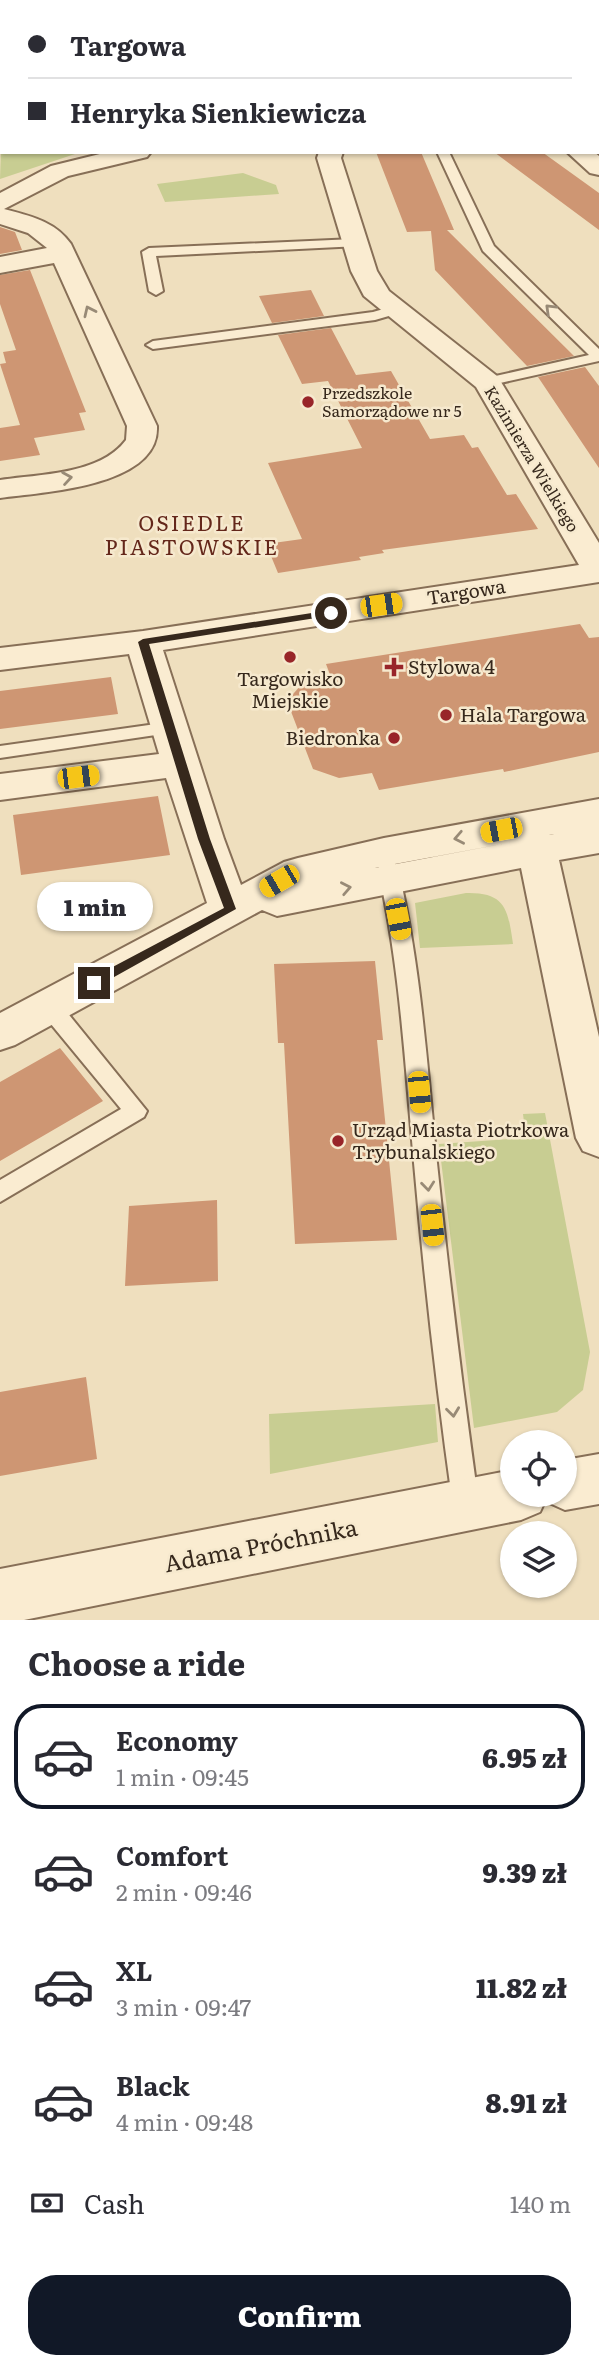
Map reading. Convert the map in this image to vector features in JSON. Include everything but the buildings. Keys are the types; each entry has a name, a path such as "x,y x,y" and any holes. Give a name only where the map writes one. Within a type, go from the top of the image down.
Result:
{"street":[{"path":"0,203 60,172 131,154"},
{"name":"Kazimierza Wielkiego","path":"330,154 329,158 354,243 373,288 383,302 487,382 599,571"},
{"path":"582,154 599,168"},
{"path":"0,216 48,231 57,240 142,426 142,441 131,455 113,467 86,475 0,489"},
{"path":"0,265 63,253"},
{"name":"Targowa","path":"0,659 143,642 599,571"},
{"path":"143,642 204,839 230,909"},
{"path":"0,787 181,764"},
{"path":"531,839 599,812"},
{"path":"531,839 599,1138"},
{"path":"0,1033 230,909 387,866 531,839 599,839"},
{"path":"577,1483 599,1479"},
{"name":"Adama Próchnika","path":"0,1597 500,1499"}],"lane":[{"path":"444,154 488,248 599,357"},
{"path":"156,291 149,252 354,243"},
{"path":"153,345 375,316 394,310"},
{"path":"487,382 599,357"},
{"path":"0,752 170,728"},
{"path":"387,866 412,1014 443,1332 466,1506"},
{"path":"0,1192 136,1111 49,1006"}],"green space":[{"path":"1,154 75,154 0,179"},
{"path":"243,173 276,185 279,194 165,202 157,184"},
{"path":"466,893 490,896 503,905 513,944 420,948 415,903"},
{"path":"545,1113 590,1352 583,1390 557,1412 474,1428 439,1144 526,1138 523,1114"},
{"path":"435,1404 438,1442 270,1474 269,1414"}],"place":[{"name":"Przedszkole Samorządowe nr 5","path":"308,402"},
{"name":"Targowisko Miejskie","path":"290,657"},
{"name":"Stylowa 4","path":"394,667"},
{"name":"Hala Targowa","path":"446,715"},
{"name":"Biedronka","path":"394,738"},
{"name":"Urząd Miasta Piotrkowa Trybunalskiego","path":"338,1141"}],"district":[{"name":"OSIEDLE PIASTOWSKIE","path":"192,536"}],"route":[{"path":"94,983 230,909 204,839 143,642 331,613"}]}
